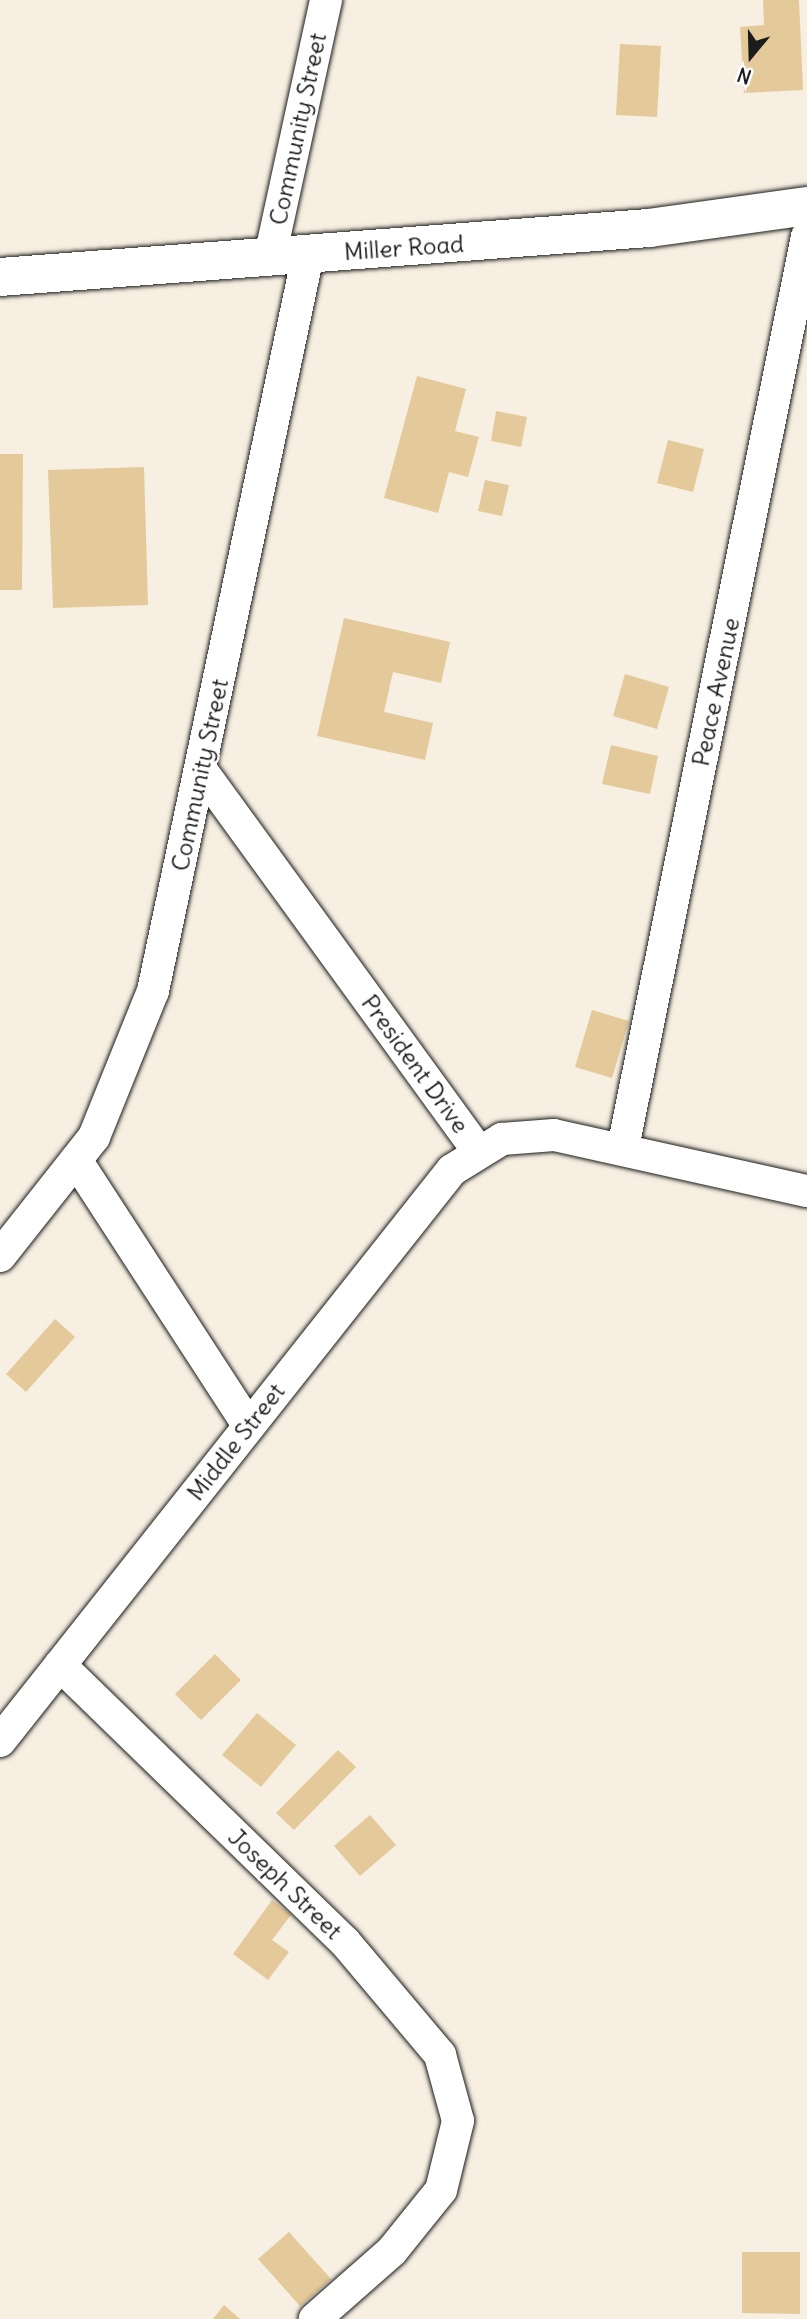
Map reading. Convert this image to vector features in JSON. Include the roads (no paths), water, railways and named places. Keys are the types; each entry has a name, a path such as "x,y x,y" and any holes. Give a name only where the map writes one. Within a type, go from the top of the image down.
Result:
{"main road":[{"name":"Miller Road","path":"0,277 649,228 807,206"}],"street":[{"name":"Community Street","path":"270,257 326,0"},
{"name":"Peace Avenue","path":"623,1148 807,236"},
{"name":"Community Street","path":"0,1256 94,1138 135,1049 202,771 307,255"},
{"name":"President Drive","path":"202,771 479,1152 502,1139 554,1135 623,1148 807,1191"},
{"name":"Middle Street","path":"0,1741 415,1214 452,1170 479,1152"},
{"path":"76,1160 249,1426"},
{"name":"Joseph Street","path":"60,1665 393,1993 440,2055 455,2097 458,2135 452,2165 426,2214 315,2319"}]}
